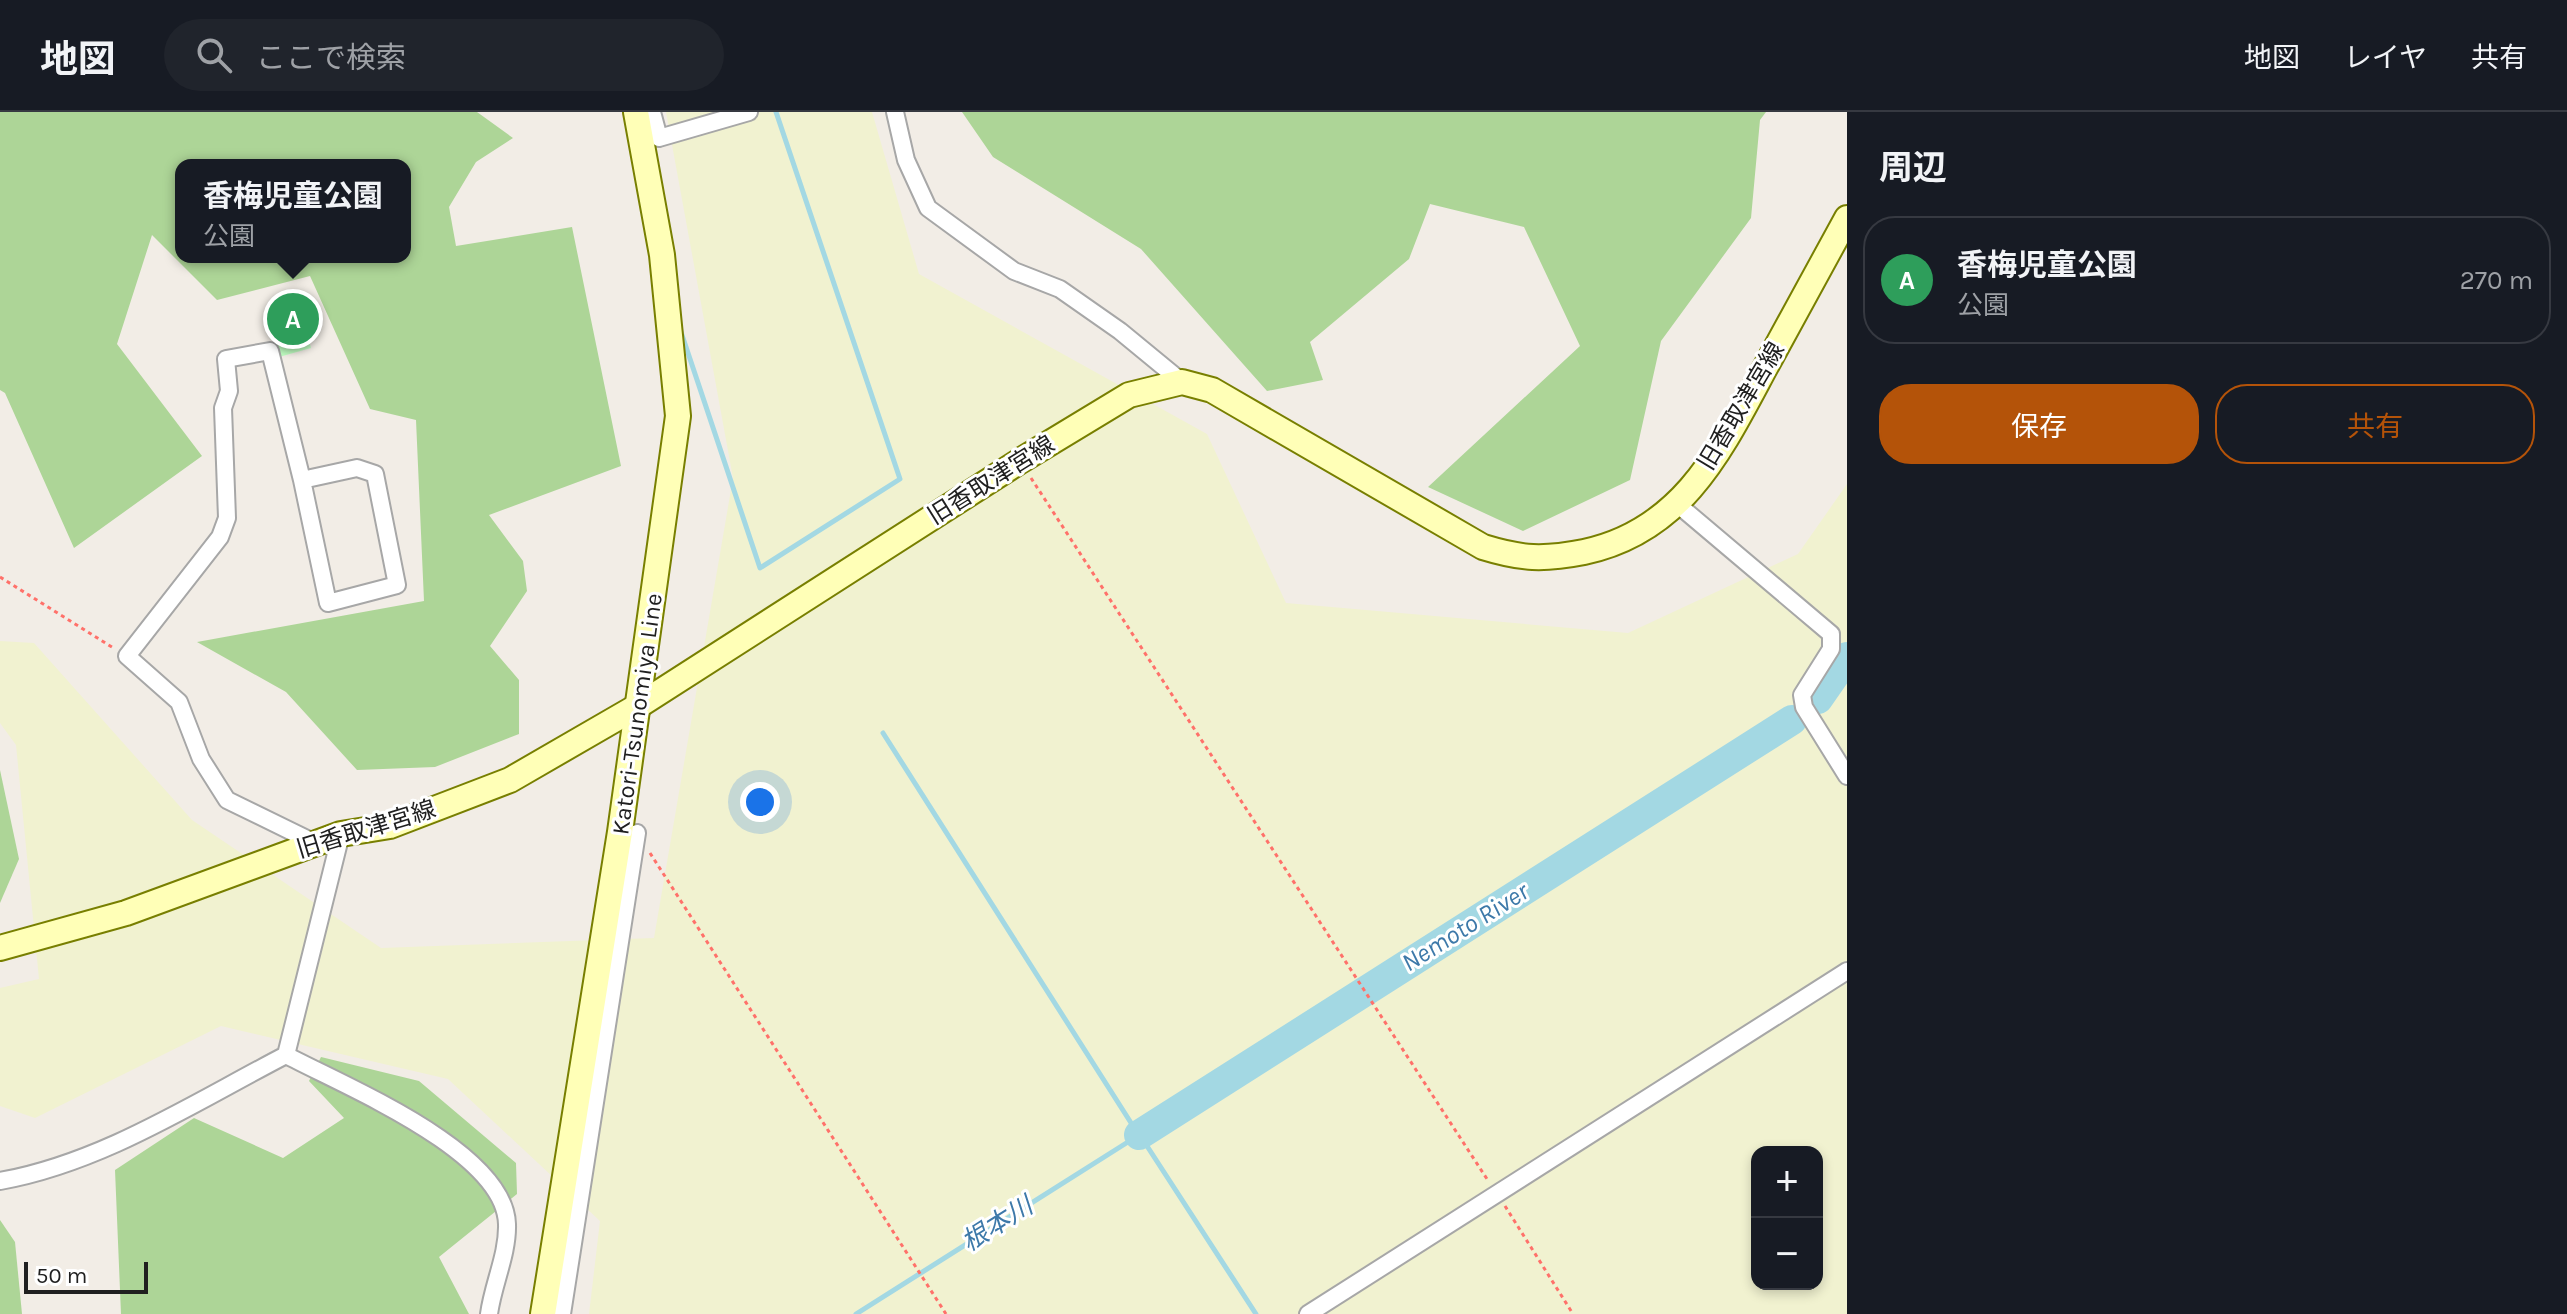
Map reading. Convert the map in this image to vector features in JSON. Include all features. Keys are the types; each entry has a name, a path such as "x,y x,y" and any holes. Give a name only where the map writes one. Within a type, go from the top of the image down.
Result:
{"street":[{"name":"Katori-Tsunomiya Line","path":"543,1314 638,706 678,416 662,255 636,112"},
{"path":"652,112 659,138 749,112"},
{"path":"895,112 906,160 928,208 1014,271 1060,289 1120,331 1182,382"},
{"name":"旧香取津宮線","path":"0,948 126,913 315,843 341,834 390,826 510,780 638,706 1020,461 1129,395 1182,382 1212,390 1483,547 1520,559 1555,558 1604,547 1648,528 1676,503 1722,448 1847,218"},
{"path":"302,480 357,468 375,474 397,585 328,603 270,351 226,359 229,391 223,408 227,518 220,537 127,656 179,702 201,759 227,800 315,843"},
{"path":"1676,503 1831,634 1831,649 1802,695 1804,707 1847,776"},
{"path":"562,1314 637,833"},
{"path":"0,1181 44,1172 102,1149 286,1055 341,834"},
{"path":"1308,1314 1847,971"},
{"path":"286,1055 436,1134 480,1168 495,1184 507,1222 504,1252 489,1314"}],"path":[{"path":"1020,461 1573,1314"},
{"path":"0,577 127,656"},
{"path":"637,833 946,1314"}],"green space":[{"path":"0,112 477,112 513,138 476,162 449,207 456,246 572,227 621,466 489,515 523,561 527,591 490,646 519,680 519,734 435,767 357,770 286,692 197,642 424,601 416,420 370,409 310,276 217,300 180,263 411,263 411,159 175,159 175,258 152,235 117,344 202,456 74,548 5,393 0,390"},
{"path":"666,112 872,112 919,274 1207,434 1286,603 1628,633 1798,554 1847,484 1847,1314 589,1314 600,1221 448,1079 221,1026 35,1118 0,1106 0,988 39,979 16,745 0,723 0,641 34,643 192,820 381,948 654,938 733,478"},
{"path":"962,112 1766,112 1760,120 1751,218 1661,341 1630,480 1523,531 1428,487 1580,346 1524,227 1430,204 1409,259 1310,342 1323,380 1267,391 1141,249 993,157"},
{"path":"296,293 311,348 279,357 274,343 288,339 277,299"},
{"path":"0,770 19,859 0,903"},
{"path":"321,1057 419,1081 516,1163 517,1194 439,1257 469,1314 121,1314 115,1170 194,1118 283,1158 344,1118 309,1081"},
{"path":"0,1220 15,1242 22,1314 0,1314"}],"waterway":[{"path":"680,329 760,568 900,479 776,112"},
{"name":"Nemoto River","path":"1818,699 1847,657"},
{"name":"Nemoto River","path":"1139,1135 1792,720"},
{"path":"883,733 1133,1126"},
{"name":"根本川","path":"856,1314 1139,1135"},
{"path":"1147,1146 1256,1314"}],"place":[{"name":"香梅児童公園","path":"293,319"}]}
